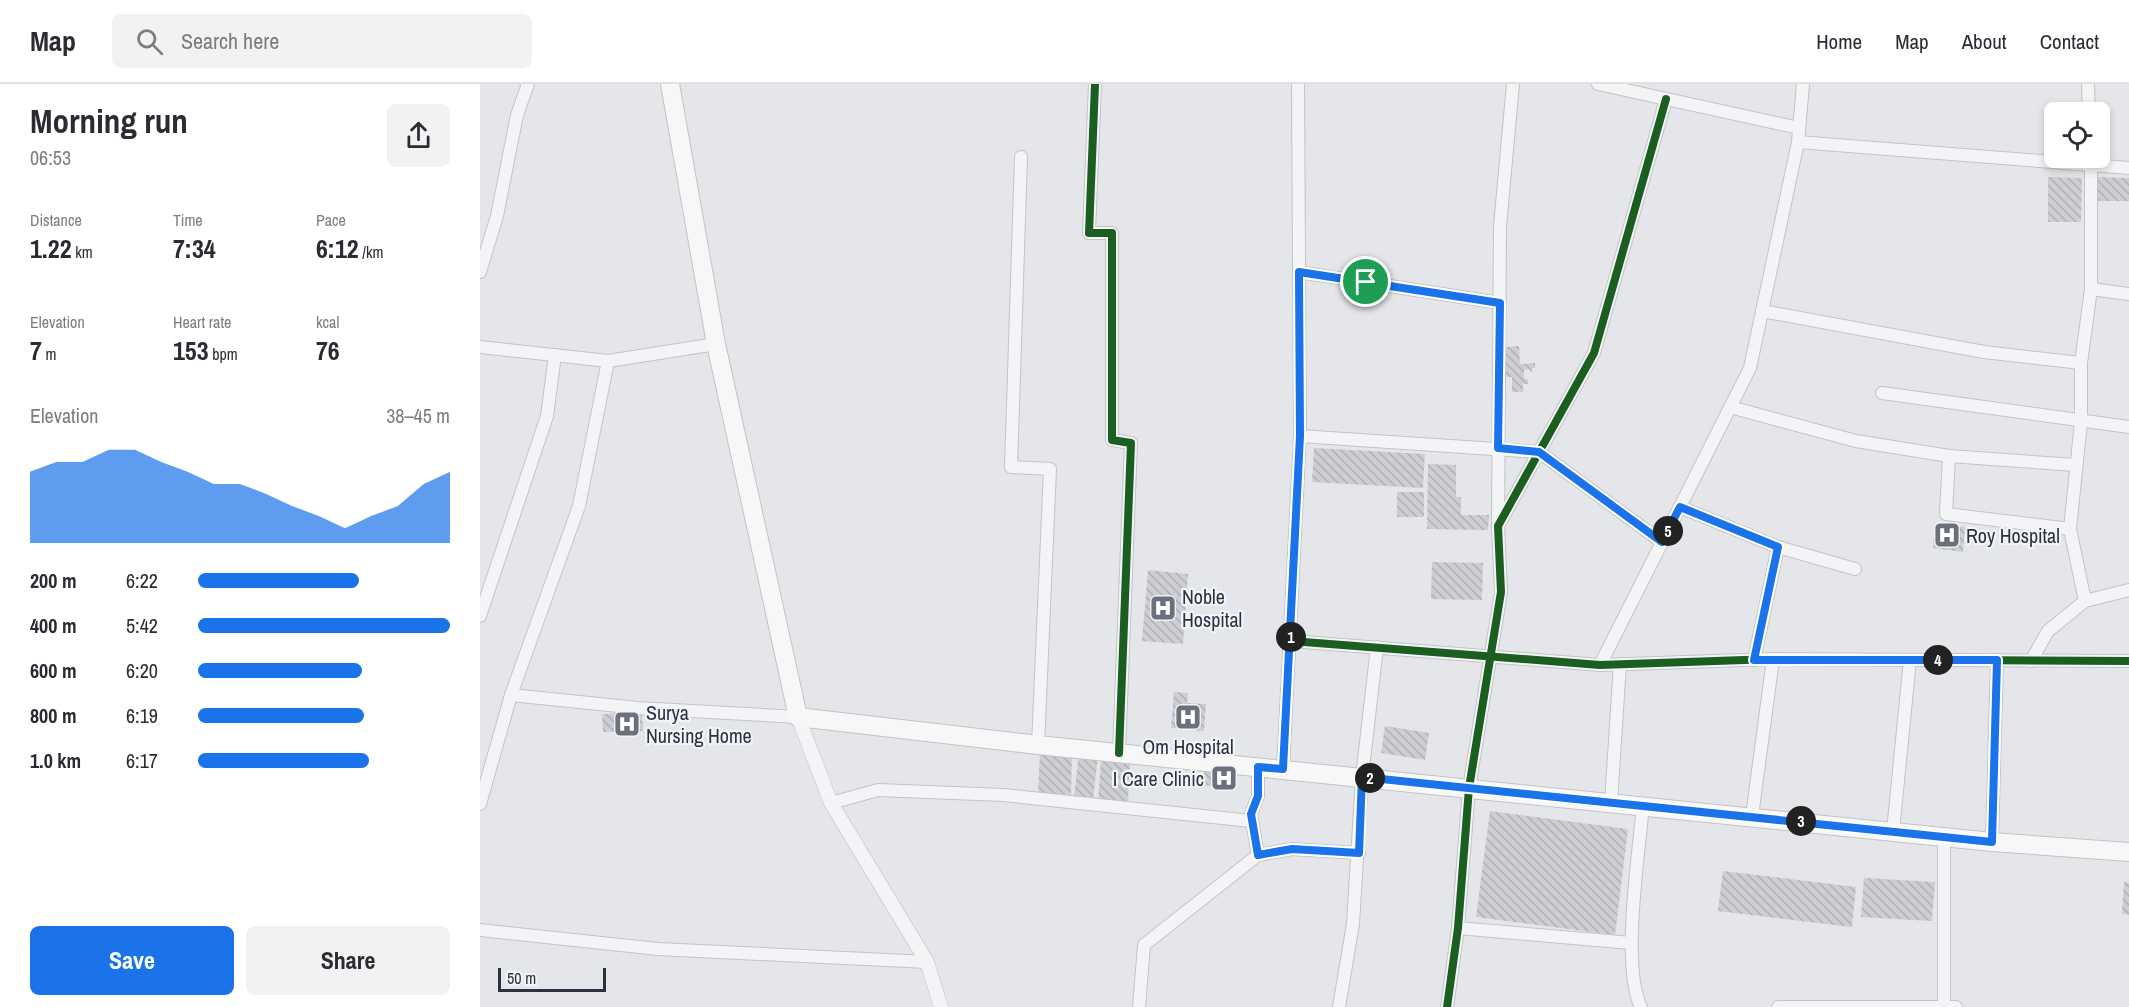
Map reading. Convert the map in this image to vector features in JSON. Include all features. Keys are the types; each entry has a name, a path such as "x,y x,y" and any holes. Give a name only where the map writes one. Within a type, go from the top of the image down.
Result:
{"main road":[{"path":"670,84 716,344 798,717 1038,745 1992,842 2129,852"}],"street":[{"path":"480,272 497,216 517,115 528,84"},
{"path":"1095,84 1089,233 1112,233 1112,440 1131,443 1119,753"},
{"path":"1283,769 1300,436 1298,84"},
{"path":"1448,1007 1458,928 1469,788 1501,592 1498,526 1500,226 1514,84"},
{"path":"1598,84 1799,128"},
{"path":"1600,665 1750,368 1798,142 1803,84"},
{"path":"2088,84 2089,102"},
{"path":"1498,526 1594,353 1666,99"},
{"path":"1798,142 2044,158"},
{"path":"1021,157 1011,467 1050,469 1038,745"},
{"path":"2110,164 2129,168"},
{"path":"2085,601 2070,529 2081,422 2081,363 2091,289 2091,168"},
{"path":"1299,272 1500,303"},
{"path":"2091,289 2129,294"},
{"path":"1762,311 1984,352 2081,363"},
{"path":"480,347 608,361 716,344"},
{"path":"480,616 547,416 555,355"},
{"path":"480,804 511,695 579,506 608,361"},
{"path":"1882,393 2129,428"},
{"path":"1730,407 1856,441 1949,456 2075,465"},
{"path":"1300,436 1539,452 1662,542"},
{"path":"1949,456 1946,514 2070,529"},
{"path":"1680,507 1778,547 1855,569"},
{"path":"1754,660 1778,547"},
{"path":"2031,661 2048,631 2085,601 2129,590"},
{"path":"1291,642 1491,655 1600,665 1773,659 2129,661"},
{"path":"1339,1007 1353,924 1362,777 1377,647"},
{"path":"1752,816 1773,659"},
{"path":"1893,831 1910,660"},
{"path":"1992,842 1997,660"},
{"path":"1611,802 1620,664"},
{"path":"511,695 608,705 798,717 831,803 927,962 941,1007"},
{"path":"1258,767 1258,796 1252,807 1251,821 1258,855"},
{"path":"831,803 878,790 1003,795 1251,821"},
{"path":"1641,1007 1636,997 1631,944 1643,805"},
{"path":"1944,837 1944,1007"},
{"path":"1139,1007 1144,945 1258,855 1292,849 1359,853"},
{"path":"1458,928 1631,944"},
{"path":"480,930 658,949 927,962"},
{"path":"1778,1007 1956,1007"}],"building":[{"path":"2048,177 2082,178 2081,222 2048,222"},
{"path":"2097,177 2129,178 2129,201 2097,201"},
{"path":"1519,346 1520,364 1535,363 1535,368 1532,368 1532,373 1529,369 1524,370 1524,379 1528,379 1528,384 1523,384 1523,392 1512,392 1512,377 1503,377 1503,370 1506,370 1505,347"},
{"path":"1314,448 1425,454 1423,488 1312,482"},
{"path":"1428,464 1456,465 1456,497 1461,497 1461,515 1489,515 1488,530 1427,529"},
{"path":"1397,492 1424,492 1424,517 1397,517"},
{"path":"1935,524 1965,527 1963,552 1933,548"},
{"path":"1432,562 1483,563 1482,600 1431,599"},
{"path":"1148,570 1188,574 1183,644 1142,641"},
{"path":"1174,692 1188,693 1187,703 1206,704 1204,731 1171,728"},
{"path":"642,713 643,731 603,732 602,714"},
{"path":"1385,726 1429,733 1425,760 1381,753"},
{"path":"1040,750 1072,751 1071,797 1038,795"},
{"path":"1079,752 1098,755 1093,800 1074,798"},
{"path":"1101,759 1130,760 1128,803 1098,802"},
{"path":"1205,766 1237,768 1235,788 1203,785"},
{"path":"1490,811 1628,829 1615,935 1476,917"},
{"path":"1723,871 1856,887 1852,927 1718,911"},
{"path":"1864,878 1935,882 1932,921 1861,917"},
{"path":"2124,882 2129,883 2129,915 2122,914"}],"cycle path":[{"path":"1095,84 1089,233 1112,233 1112,440 1131,443 1119,753"},
{"path":"1447,1007 1458,928 1469,788 1501,592 1498,526 1594,353 1666,99"},
{"path":"1291,641 1600,665 1773,659 2129,661"}],"place":[{"name":"Roy Hospital","path":"1947,535"},
{"name":"Noble Hospital","path":"1163,608"},
{"name":"Om Hospital","path":"1188,717"},
{"name":"Surya Nursing Home","path":"627,724"},
{"name":"I Care Clinic","path":"1224,778"}],"route":[{"path":"1299,272 1366,282 1500,303 1498,448 1539,452 1662,542 1680,507 1778,547 1754,660 1997,660 1992,842 1362,777 1359,853 1292,849 1258,855 1251,814 1258,796 1258,767 1283,769 1300,436 1299,272"}]}
